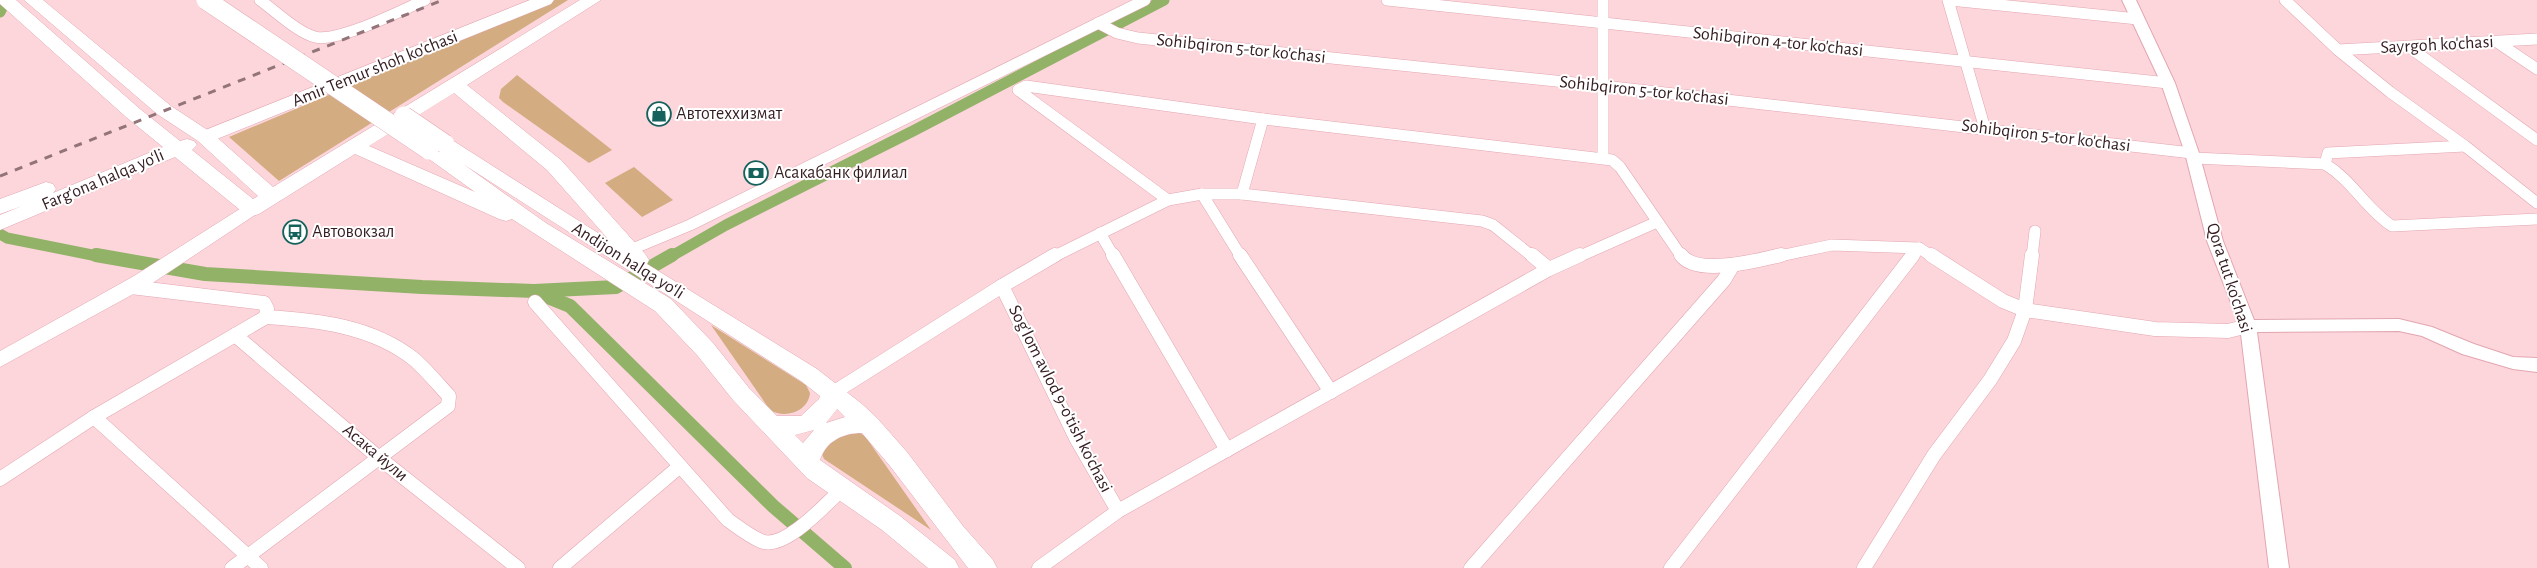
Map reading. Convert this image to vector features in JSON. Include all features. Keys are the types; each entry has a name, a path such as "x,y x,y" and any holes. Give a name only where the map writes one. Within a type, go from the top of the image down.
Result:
{"main road":[{"path":"6,0 172,145 252,209"},
{"path":"33,0 164,110 200,133 272,197"},
{"name":"Andijon halqa yo‘li","path":"206,0 437,147 810,374 869,424 917,483 962,545 984,568"},
{"name":"Andijon halqa yo‘li","path":"231,0 437,147 539,228 663,305 771,425 816,471 891,523 946,568"},
{"name":"Amir Temur shoh ko'chasi","path":"200,133 512,0"},
{"name":"Amir Temur shoh ko'chasi","path":"200,133 545,0"},
{"path":"0,360 136,284 252,209 456,86 592,0"},
{"path":"456,86 554,165 658,280"},
{"name":"Farg‘ona halqa yo‘li","path":"6,215 200,133"},
{"path":"355,147 477,203 539,228"},
{"path":"771,425 796,426 808,423 824,411 833,393"},
{"path":"807,462 810,451 827,432 839,426 869,424"}],"street":[{"path":"260,0 315,37 344,33 425,0"},
{"path":"630,250 697,222 1144,0"},
{"name":"Sohibqiron 4-tor ko'chasi","path":"1387,0 2168,83"},
{"path":"1603,0 1603,158"},
{"path":"1985,129 1949,0 2138,19"},
{"name":"Qora tut ko'chasi","path":"2129,0 2168,83 2193,155 2215,241 2248,326 2280,568"},
{"path":"2285,0 2338,50 2390,92 2465,146 2537,203"},
{"name":"Sohibqiron 5-tor ko'chasi","path":"1099,24 1117,33 1138,38 1604,86 1985,129 2193,155 2326,164"},
{"name":"Sayrgoh ko'chasi","path":"2338,50 2537,39"},
{"path":"2497,42 2537,69"},
{"path":"2409,47 2537,140"},
{"path":"1168,200 1018,90 1026,86 1264,119 1612,160 1620,167 1656,222 1684,258 1706,266 1733,265 1832,245 1918,248 2003,301 2025,310 2103,323 2155,328 2228,331 2248,326 2400,325 2426,331 2468,349 2514,363 2537,365"},
{"path":"1242,194 1264,119"},
{"path":"2465,146 2328,153 2326,164 2341,172 2380,219 2392,226 2537,219"},
{"path":"1202,194 1271,304 1331,392"},
{"path":"833,393 1002,286 1066,249 1168,200 1202,194 1242,194 1482,221 1493,225 1549,269"},
{"path":"1039,568 1118,511 1549,269 1656,222"},
{"path":"1864,568 1934,455 1990,380 2014,341 2025,310 2035,231"},
{"path":"1100,233 1227,450"},
{"path":"1671,568 1918,248"},
{"path":"1471,568 1724,280 1733,265"},
{"path":"136,284 264,303 267,309 266,317"},
{"name":"Sog'lom avlod 9-o'tish ko'chasi","path":"1002,286 1076,438 1118,511"},
{"path":"535,302 679,467 728,520 762,542 778,541 791,535 842,489"},
{"path":"0,479 94,417 266,317 305,319 355,328 409,356 449,396 448,406 232,568"},
{"name":"Асака йули","path":"235,335 378,457 518,568"},
{"path":"94,417 261,568"},
{"path":"560,568 679,467"}],"shaded area":[{"path":"554,0 568,0 279,181 229,137"},
{"path":"517,75 612,150 589,163 503,102 499,98 501,89"},
{"path":"634,167 673,200 642,217 605,183"},
{"path":"711,325 806,385 810,393 805,405 789,414 776,413 770,410"},
{"path":"856,431 865,436 931,530 824,459 822,454 827,440"}],"waterway":[{"path":"0,12 6,0"},
{"path":"670,257 726,225 913,131 1164,0"},
{"path":"0,234 7,238 102,257"},
{"path":"96,255 205,274 422,287 534,291 616,287 672,255"},
{"path":"538,293 570,306 773,506 845,568"}],"railway":[{"path":"0,176 443,0"}],"place":[{"name":"Автотеххизмат","path":"659,114"},
{"name":"Асакабанк филиал","path":"756,173"},
{"name":"Автовокзал","path":"295,232"}]}
